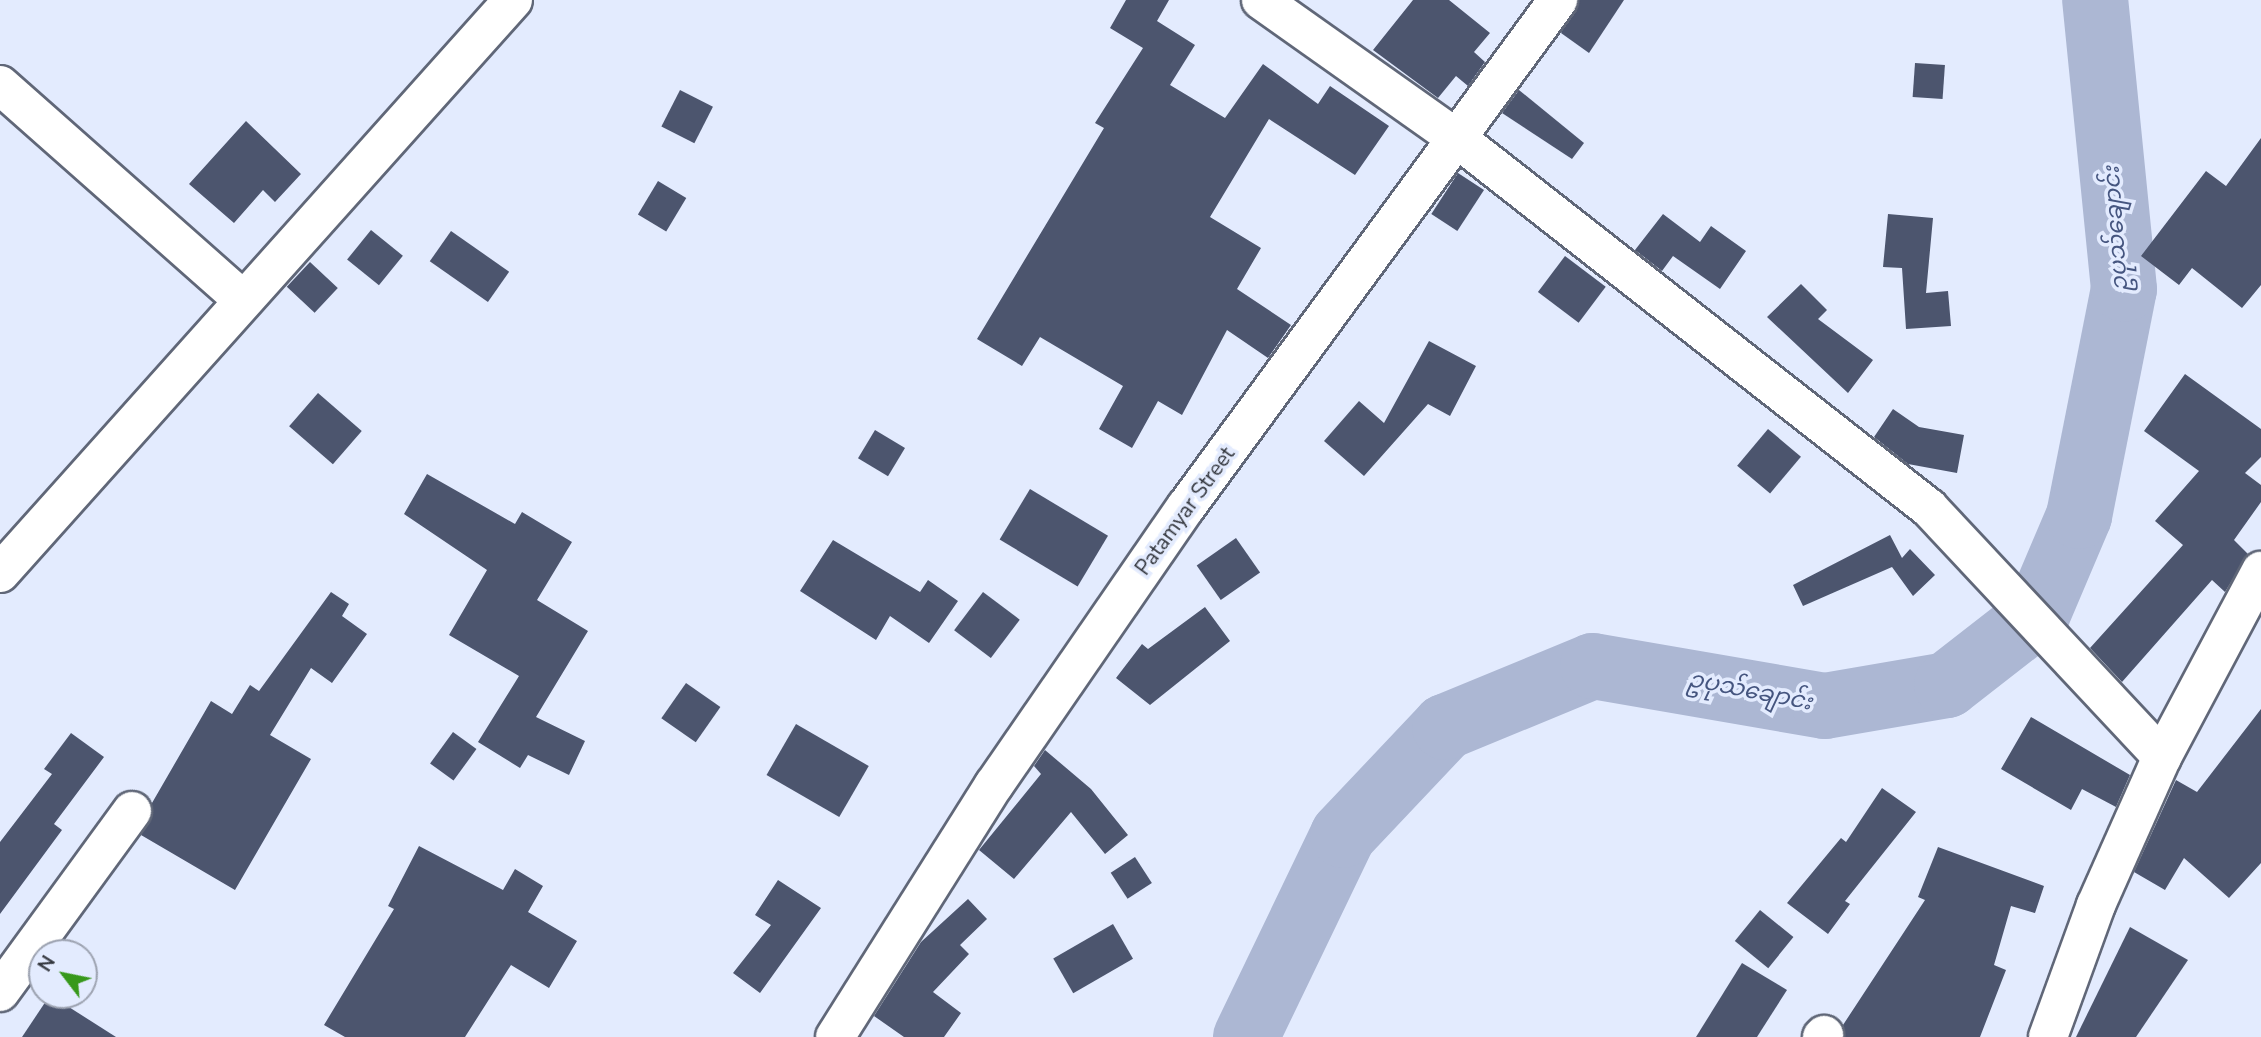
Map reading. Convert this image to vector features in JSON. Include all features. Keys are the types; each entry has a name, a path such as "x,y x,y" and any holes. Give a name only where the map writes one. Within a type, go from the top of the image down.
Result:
{"street":[{"path":"0,573 513,0"},
{"path":"1261,0 1459,140 1929,508 2162,757"},
{"name":"Patamyar Street","path":"835,1037 994,785 1186,506 1459,140 1558,0"},
{"path":"0,85 243,300"},
{"path":"2048,1037 2096,905 2162,757 2261,571"},
{"path":"0,992 132,811"}],"building":[{"path":"1126,0 1169,0 1157,21 1195,45 1170,85 1225,118 1263,64 1318,104 1330,86 1389,126 1355,175 1269,119 1210,217 1261,248 1237,289 1291,325 1268,358 1227,330 1182,415 1158,401 1132,448 1099,429 1123,386 1040,337 1022,366 977,339 1104,128 1095,123 1143,48 1110,28"},
{"path":"1413,0 1449,0 1490,33 1474,52 1485,62 1468,86 1456,76 1438,98 1373,50"},
{"path":"1579,0 1624,0 1589,53 1561,33"},
{"path":"1915,63 1945,65 1943,99 1913,97"},
{"path":"680,90 713,107 694,143 661,127"},
{"path":"1519,90 1584,143 1572,159 1502,113"},
{"path":"246,121 301,174 275,202 263,190 234,223 189,184"},
{"path":"2261,138 2261,285 2242,308 2192,268 2179,285 2141,256 2206,171 2226,186"},
{"path":"1458,173 1484,190 1457,231 1431,214"},
{"path":"658,181 686,198 666,231 638,214"},
{"path":"1663,214 1700,242 1711,226 1746,251 1720,289 1673,256 1662,271 1635,250"},
{"path":"1888,214 1933,218 1926,293 1948,291 1951,326 1906,329 1902,268 1883,267"},
{"path":"371,230 403,256 379,285 347,260"},
{"path":"451,231 509,272 488,302 430,261"},
{"path":"1565,256 1606,287 1579,323 1538,292"},
{"path":"310,262 338,288 315,313 287,287"},
{"path":"1801,284 1827,310 1818,319 1873,360 1848,393 1767,317"},
{"path":"1429,341 1476,366 1450,416 1428,404 1364,476 1324,441 1359,401 1384,423"},
{"path":"2185,374 2261,429 2261,457 2245,473 2261,485 2261,502 2234,540 2248,554 2225,592 2212,580 2122,682 2090,648 2183,545 2155,521 2199,471 2144,431"},
{"path":"318,393 362,431 333,464 289,426"},
{"path":"1893,409 1919,427 1964,435 1957,473 1908,464 1874,437"},
{"path":"1768,429 1801,457 1770,493 1737,466"},
{"path":"875,430 905,448 888,476 858,458"},
{"path":"427,474 515,524 522,512 572,542 537,600 588,631 536,717 585,741 569,775 528,755 520,768 478,742 519,676 449,635 487,570 404,514"},
{"path":"1030,489 1108,536 1078,586 1000,540"},
{"path":"1890,535 1902,558 1910,549 1935,575 1913,596 1892,567 1803,606 1793,585"},
{"path":"1236,538 1260,572 1221,600 1197,566"},
{"path":"833,540 920,592 928,580 958,601 929,643 890,616 876,640 800,591"},
{"path":"331,592 349,604 342,616 367,634 332,683 311,668 270,735 311,759 235,890 141,835 152,803 211,701 232,714 250,685 259,691"},
{"path":"983,592 1020,620 991,658 954,630"},
{"path":"1205,607 1230,641 1150,705 1116,678 1142,644 1148,649"},
{"path":"686,683 720,707 696,742 661,718"},
{"path":"2261,709 2261,863 2229,898 2184,858 2165,890 2134,872 2176,780 2197,792"},
{"path":"2031,717 2130,775 2116,807 2082,789 2071,810 2001,769"},
{"path":"796,724 869,766 839,817 766,775"},
{"path":"453,732 476,749 454,781 430,764"},
{"path":"71,733 104,757 54,824 62,830 0,914 0,842 52,774 44,769"},
{"path":"1045,750 1091,789 1128,835 1105,854 1071,812 1014,879 979,850 1041,774 1034,766"},
{"path":"1882,788 1916,812 1845,901 1850,904 1828,934 1787,903 1841,838 1846,842"},
{"path":"419,846 503,890 515,869 543,886 528,912 577,941 549,988 511,965 465,1037 345,1037 324,1025 394,909 388,906"},
{"path":"1938,847 2044,886 2035,913 2011,906 1994,965 2006,970 1980,1037 1845,1037 1843,1025 1925,900 1918,897"},
{"path":"1135,857 1152,883 1128,899 1111,873"},
{"path":"778,880 821,908 760,993 733,973 771,925 755,915"},
{"path":"968,899 987,919 960,945 969,954 933,992 961,1013 944,1037 904,1037 874,1016 921,942"},
{"path":"1760,910 1793,937 1768,968 1735,941"},
{"path":"1113,924 1133,959 1073,993 1053,958"},
{"path":"2130,927 2188,960 2136,1037 2076,1037"},
{"path":"1742,963 1787,990 1757,1037 1696,1037"},
{"path":"41,1009 72,1009 116,1037 22,1037"}],"waterway":[{"name":"ဥပုသ်ချောင်း","path":"1246,1037 1343,835 1445,727 1593,666 1825,706 1947,685 2037,615 2079,516 2124,289 2095,0"}]}
